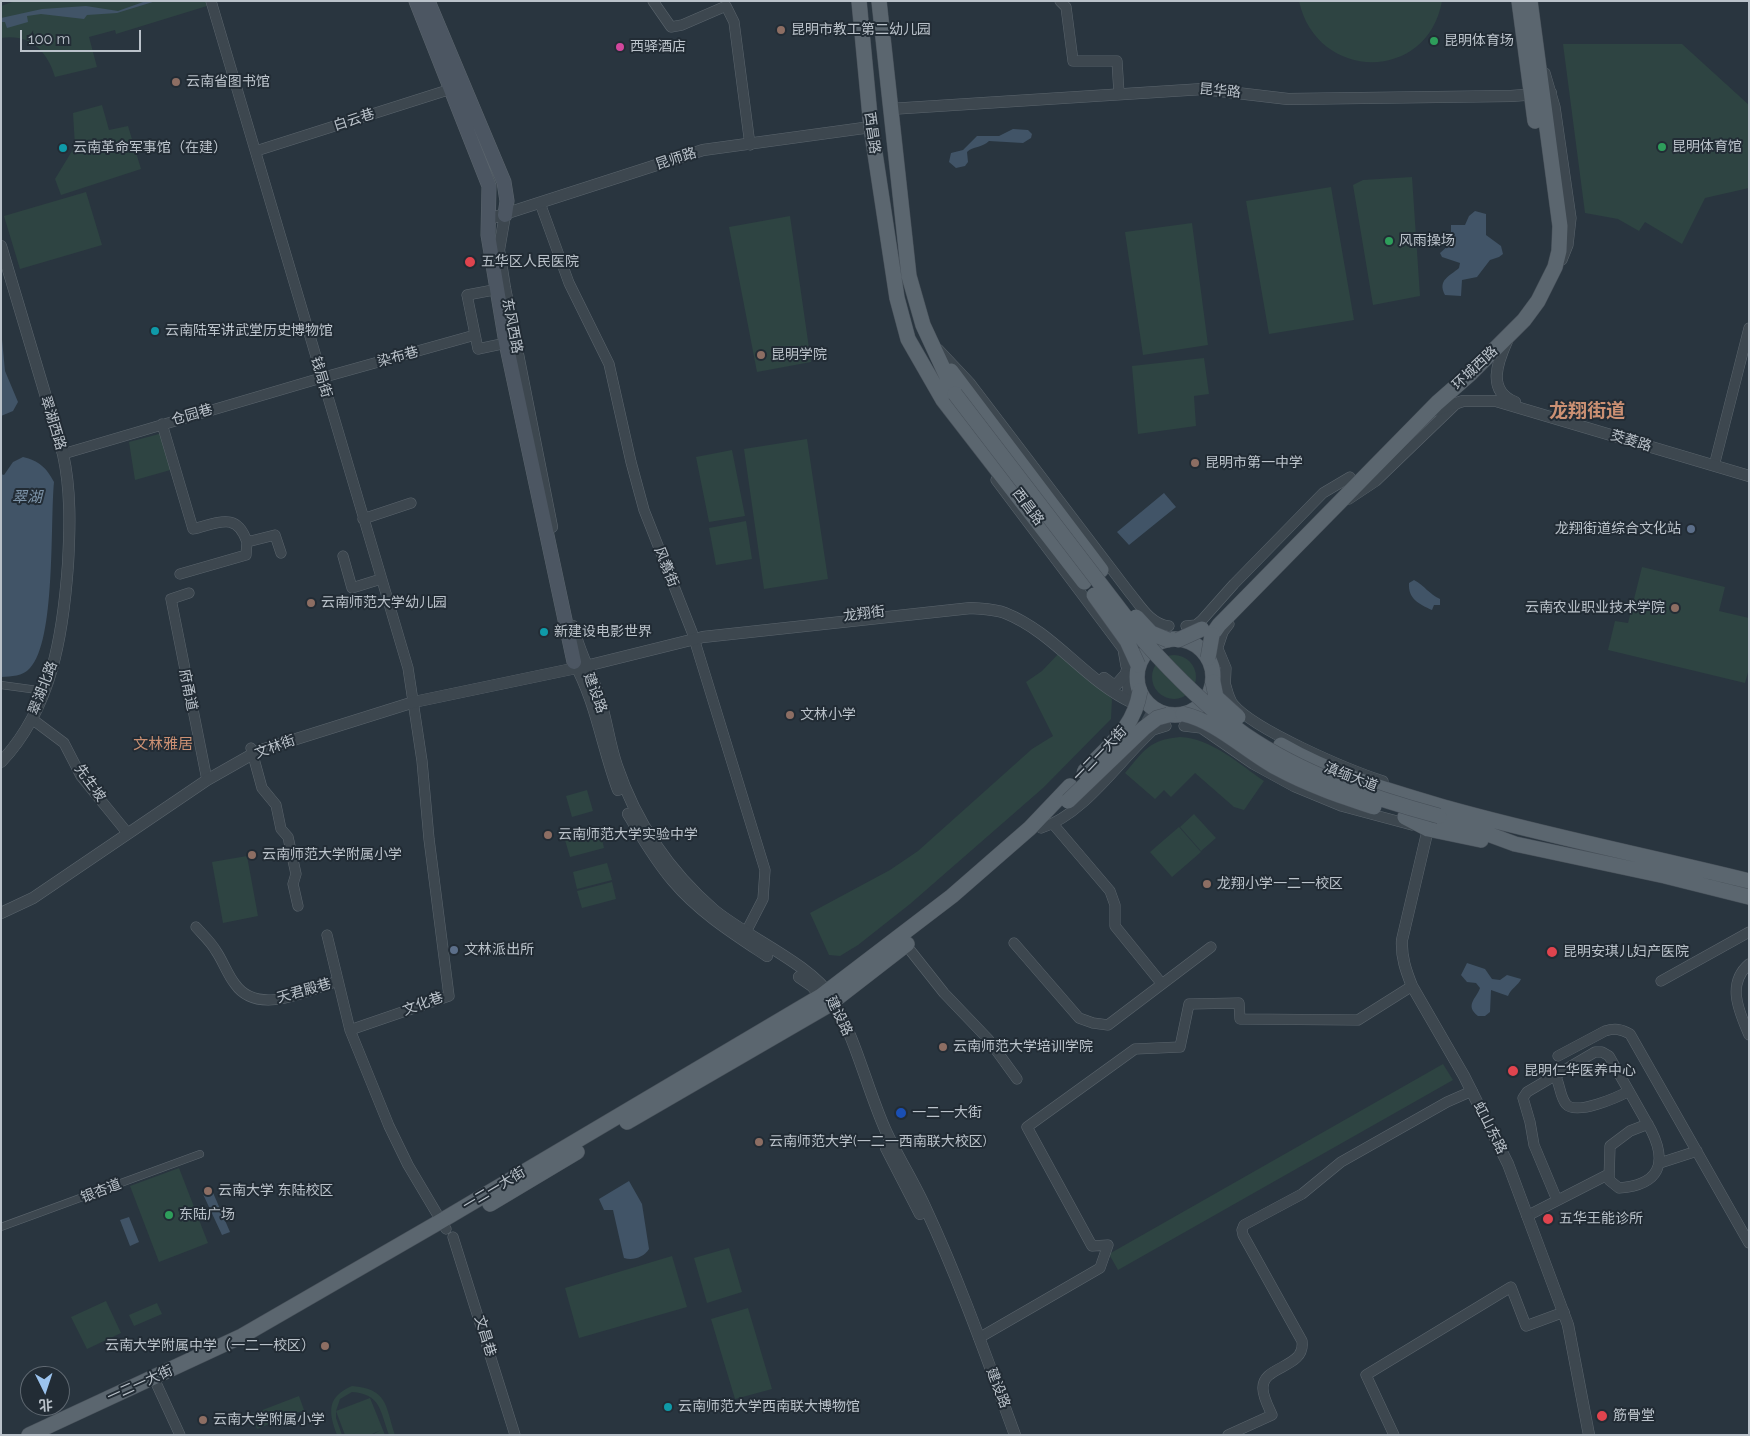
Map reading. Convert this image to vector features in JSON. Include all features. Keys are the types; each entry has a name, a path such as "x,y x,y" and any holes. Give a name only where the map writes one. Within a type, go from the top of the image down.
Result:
{"main road":[{"name":"东风西路","path":"416,1 489,186 488,235 580,664"},
{"name":"东风西路","path":"428,1 504,182 508,201 505,215"},
{"name":"西昌路","path":"859,1 870,127 897,298 908,339 944,400 1127,641 1130,666"},
{"name":"西昌路","path":"879,1 909,276 916,307 954,394"},
{"name":"环城西路","path":"1205,638 1427,414 1511,334 1535,307 1552,275 1559,251 1560,226 1541,94 1519,1"},
{"name":"环城西路","path":"1205,638 1350,477 1516,313 1530,295 1543,271 1549,250 1550,227 1541,94 1530,1"},
{"name":"西昌路","path":"932,343 1144,627 1151,633 1168,633 1194,643 1205,638"},
{"name":"西昌路","path":"915,350 954,394 1113,602 1176,677"},
{"name":"环城西路","path":"1130,666 1168,633 1205,638"},
{"name":"滇缅大道","path":"1205,638 1213,673 1221,688 1216,697 1247,724 1309,761 1386,790 1726,883 1749,897"},
{"name":"一二一大街","path":"51,1435 245,1344 447,1229 827,999 906,945 1047,826 1069,794 1130,724 1137,708 1137,682 1130,666"},
{"name":"滇缅大道","path":"1176,677 1208,706 1245,734 1305,768 1396,805 1439,816 1515,844"},
{"path":"1136,699 1154,709 1164,721 1184,720 1208,696 1221,688"},
{"name":"一二一大街","path":"827,999 952,896 1144,728 1157,718 1164,721"},
{"name":"滇缅大道","path":"1184,720 1206,722 1252,753 1302,780 1405,817 1428,829 1485,841 1515,844 1726,883 1749,881"},
{"name":"滇缅大道","path":"1439,816 1516,827"},
{"path":"1726,883 1730,896 1749,903"},
{"name":"一二一大街","path":"29,1435 242,1336 447,1229"}],"street":[{"name":"钱局街","path":"211,1 408,668 413,699"},
{"path":"653,1 671,27 682,25 726,6 734,22 750,145"},
{"path":"1060,1 1066,7 1073,61 1116,61 1119,93"},
{"name":"昆华路","path":"890,109 1203,88 1288,99 1541,94"},
{"name":"白云巷","path":"256,151 451,89"},
{"name":"昆师路","path":"489,219 703,150 870,127"},
{"name":"风翥街","path":"540,203 568,283 609,364 644,510 693,635 765,870 763,899 746,932"},
{"name":"东风西路","path":"500,288 499,250 505,215"},
{"name":"翠湖西路","path":"1,246 67,472 70,504 65,606"},
{"path":"500,288 468,295 475,335 478,349 510,342"},
{"path":"1715,462 1749,328"},
{"name":"茭菱路","path":"1511,334 1497,366 1497,382 1505,398 1749,471"},
{"name":"染布巷","path":"321,378 475,335"},
{"path":"932,343 970,383 1128,592 1152,620 1168,633"},
{"path":"915,350 938,404 1123,649 1130,666"},
{"name":"仓园巷","path":"63,454 321,378"},
{"name":"茭菱路","path":"1427,414 1456,403 1484,400 1503,402 1749,476"},
{"path":"1336,507 1376,481 1456,403"},
{"path":"162,424 193,529 225,521 233,522 240,526 247,542 246,555 180,574"},
{"path":"363,519 411,503"},
{"path":"247,542 275,535 281,553"},
{"path":"342,556 352,588 382,579"},
{"name":"府甬道","path":"189,592 171,599 206,777"},
{"name":"龙翔街","path":"580,664 693,635 910,609 978,603 1003,605 1042,624 1112,684 1121,682 1130,666"},
{"name":"翠湖北路","path":"1,762 25,732 45,691 55,659 65,606"},
{"name":"龙翔街","path":"693,635 971,608 1003,612 1038,630 1105,687 1136,699"},
{"name":"文林街","path":"1,908 30,894 206,777 252,751 413,699 580,664"},
{"name":"建设路","path":"580,664 597,688 616,764 630,802 654,842 680,877 715,910 818,980 858,1074 879,1134 927,1230 1007,1435"},
{"name":"建设路","path":"580,664 589,690 609,766 623,806 653,854 674,882 710,916 812,986 827,999 858,1054 886,1130 926,1210 979,1338 1015,1435"},
{"path":"1,685 45,691"},
{"path":"1221,688 1234,705 1288,740 1380,780 1450,803 1488,819"},
{"name":"文化巷","path":"350,1030 449,996 413,699"},
{"name":"先生坡","path":"32,719 64,743 81,776 125,830"},
{"path":"1184,720 1198,722"},
{"path":"1184,720 1201,728 1253,764 1295,787 1357,811 1428,829"},
{"path":"1162,984 1116,926 1115,905 1110,891 1047,826 1085,799 1164,721"},
{"path":"252,751 262,788 276,805 280,829 288,837 296,874 293,884 298,906"},
{"name":"文林街","path":"1,913 33,898 206,777"},
{"name":"虹山东路","path":"1428,829 1402,940 1401,954 1412,986 1472,1091 1505,1158 1564,1312 1572,1340 1589,1435"},
{"name":"天君殿巷","path":"196,927 215,949 235,985 244,994 257,1000 270,1001 338,981 350,1030"},
{"path":"1661,982 1749,932"},
{"path":"327,935 338,981"},
{"path":"1014,943 1079,1018 1093,1023 1108,1025 1211,947"},
{"path":"906,945 944,993 988,1040 1017,1078"},
{"path":"1749,964 1737,978 1736,990 1740,1012 1749,1035"},
{"path":"979,1338 1100,1268 1108,1245 1092,1246 1027,1127 1136,1048 1180,1047 1189,1004 1239,1003 1240,1019 1358,1020 1412,986"},
{"path":"1558,1056 1614,1028 1630,1034 1749,1242"},
{"path":"350,1030 389,1126 408,1165 447,1229"},
{"path":"1557,1200 1550,1188 1534,1145 1523,1098 1526,1092 1598,1051 1609,1056 1648,1124 1654,1136 1660,1163 1657,1172 1651,1178 1623,1187 1611,1183 1609,1174 1610,1146 1630,1131 1648,1124"},
{"path":"1555,1075 1566,1103 1572,1107 1608,1102 1629,1091"},
{"path":"1228,1435 1272,1415 1262,1389 1264,1381 1271,1374 1301,1355 1303,1349 1302,1341 1243,1235 1244,1225 1302,1194 1341,1162 1447,1102 1472,1091"},
{"path":"1660,1163 1696,1151"},
{"name":"银杏道","path":"1,1227 200,1154"},
{"path":"1527,1216 1609,1174"},
{"name":"文昌巷","path":"447,1229 515,1435"},
{"path":"1394,1435 1366,1375 1511,1287 1526,1326 1564,1312"},
{"path":"157,1385 180,1435"}],"green space":[{"path":"15,1 206,1 207,6 116,34 115,30 89,37 97,67 55,77 48,60 36,46 21,38 1,38 1,6"},
{"path":"1299,1 1442,1 1432,28 1416,47 1395,59 1371,62 1348,58 1326,46 1309,27"},
{"name":"昆明体育馆","path":"1563,44 1682,44 1749,105 1749,188 1705,198 1682,244 1645,222 1639,231 1618,219 1585,213"},
{"path":"102,105 109,130 128,126 141,169 61,195 55,179 75,146 73,113"},
{"name":"风雨操场","path":"1412,177 1420,296 1373,305 1353,185 1363,180"},
{"path":"1331,187 1354,320 1269,334 1246,201"},
{"path":"86,192 102,245 20,269 4,216"},
{"path":"790,216 811,362 757,372 729,227"},
{"path":"1192,223 1208,345 1143,355 1125,232"},
{"path":"1204,358 1209,394 1194,396 1196,426 1138,434 1132,366"},
{"path":"163,433 174,469 135,480 129,442"},
{"path":"807,439 828,579 764,589 744,449"},
{"path":"732,450 745,516 709,522 696,457"},
{"path":"746,521 752,559 716,565 709,528"},
{"path":"1642,567 1725,587 1719,611 1749,618 1749,669 1745,683 1608,650 1615,621 1628,623"},
{"path":"1061,651 1112,699 1111,719 1043,788 910,904 858,945 840,956 829,955 810,913 890,870 918,851 1032,749 1053,736 1026,682 1042,671"},
{"path":"1178,655 1190,661 1195,668 1195,686 1190,693 1183,698 1170,699 1162,696 1155,689 1152,673 1155,665 1162,658"},
{"path":"1180,737 1191,738 1214,747 1264,781 1244,810 1234,807 1195,773 1171,797 1164,790 1155,799 1125,773 1142,753 1154,744"},
{"path":"587,790 593,811 572,817 566,796"},
{"path":"1194,814 1216,838 1201,851 1180,827"},
{"path":"1179,827 1201,852 1172,877 1150,852"},
{"path":"600,831 604,848 570,857 565,840"},
{"path":"247,856 258,916 223,923 212,862"},
{"path":"607,863 612,880 577,889 573,872"},
{"path":"612,882 616,899 582,908 577,891"},
{"path":"1443,1064 1453,1080 1118,1270 1109,1254"},
{"name":"东陆广场","path":"179,1168 208,1243 159,1262 130,1186"},
{"path":"729,1248 742,1292 707,1303 694,1258"},
{"path":"672,1256 687,1307 579,1338 565,1288"},
{"path":"106,1301 121,1333 87,1349 71,1317"},
{"path":"157,1303 162,1314 134,1326 129,1315"},
{"path":"748,1308 772,1389 735,1399 711,1319"},
{"path":"352,1386 372,1391 383,1400 395,1435 389,1435 378,1405 369,1396 362,1393 352,1392 340,1399 336,1418 342,1435 337,1435 332,1419 331,1412 334,1400 344,1390"},
{"path":"299,1396 304,1410 257,1429 252,1414"},
{"path":"370,1398 385,1435 372,1435 381,1430 370,1435 345,1435 336,1411"}],"water":[{"path":"146,1 156,1 117,13 87,15 84,19 41,14 27,16 28,22 7,28 5,22 1,22 1,18 42,9 86,6 118,11"},
{"path":"1013,129 1028,130 1032,134 1031,138 1023,143 989,141 967,152 968,162 965,166 956,168 949,162 951,153 963,150 977,136 999,136"},
{"path":"1475,211 1486,214 1486,235 1501,246 1503,254 1490,260 1477,277 1462,280 1461,296 1445,295 1443,290 1444,282 1459,268 1460,263 1442,257 1440,253 1451,243 1451,225 1465,225 1469,216"},
{"path":"1,329 5,371 18,402 13,411 1,416"},
{"name":"翠湖","path":"23,457 41,465 54,482 48,608 38,654 30,668 20,675 1,677 1,474 4,475 13,462"},
{"path":"1164,493 1176,507 1129,545 1117,532"},
{"path":"1414,580 1440,599 1440,605 1434,605 1432,610 1415,600 1409,589 1409,583"},
{"path":"1467,963 1485,969 1492,979 1500,980 1507,975 1521,979 1508,996 1491,990 1490,1012 1485,1016 1478,1016 1474,1012 1472,1005 1480,988 1476,983 1467,982 1461,975"},
{"path":"629,1181 642,1204 649,1249 635,1259 624,1258 613,1210 604,1210 599,1199"},
{"path":"211,1188 230,1232 222,1235 202,1192"},
{"path":"129,1217 139,1242 130,1246 120,1220"}],"tunnel":[{"path":"1134,704 1142,714 1158,723"}],"place":[{"name":"昆明市教工第二幼儿园","path":"781,30"},
{"name":"昆明体育场","path":"1434,41"},
{"name":"西驿酒店","path":"620,47"},
{"name":"云南省图书馆","path":"176,82"},
{"name":"昆明体育馆","path":"1662,147"},
{"name":"云南革命军事馆（在建）","path":"63,148"},
{"name":"风雨操场","path":"1389,241"},
{"name":"五华区人民医院","path":"470,262"},
{"name":"云南陆军讲武堂历史博物馆","path":"155,331"},
{"name":"昆明学院","path":"761,355"},
{"name":"昆明市第一中学","path":"1195,463"},
{"name":"龙翔街道综合文化站","path":"1691,529"},
{"name":"云南师范大学幼儿园","path":"311,603"},
{"name":"云南农业职业技术学院","path":"1675,608"},
{"name":"新建设电影世界","path":"544,632"},
{"name":"文林小学","path":"790,715"},
{"name":"云南师范大学实验中学","path":"548,835"},
{"name":"云南师范大学附属小学","path":"252,855"},
{"name":"龙翔小学一二一校区","path":"1207,884"},
{"name":"文林派出所","path":"454,950"},
{"name":"昆明安琪儿妇产医院","path":"1552,952"},
{"name":"云南师范大学培训学院","path":"943,1047"},
{"name":"昆明仁华医养中心","path":"1513,1071"},
{"name":"一二一大街","path":"901,1113"},
{"name":"云南师范大学(一二一西南联大校区)","path":"759,1142"},
{"name":"云南大学 东陆校区","path":"208,1191"},
{"name":"东陆广场","path":"169,1215"},
{"name":"五华王能诊所","path":"1548,1219"},
{"name":"云南大学附属中学（一二一校区）","path":"325,1346"},
{"name":"云南师范大学西南联大博物馆","path":"668,1407"},
{"name":"筋骨堂","path":"1602,1416"},
{"name":"云南大学附属小学","path":"203,1420"}],"district":[{"name":"龙翔街道","path":"1587,411"},
{"name":"文林雅居","path":"163,744"}]}
